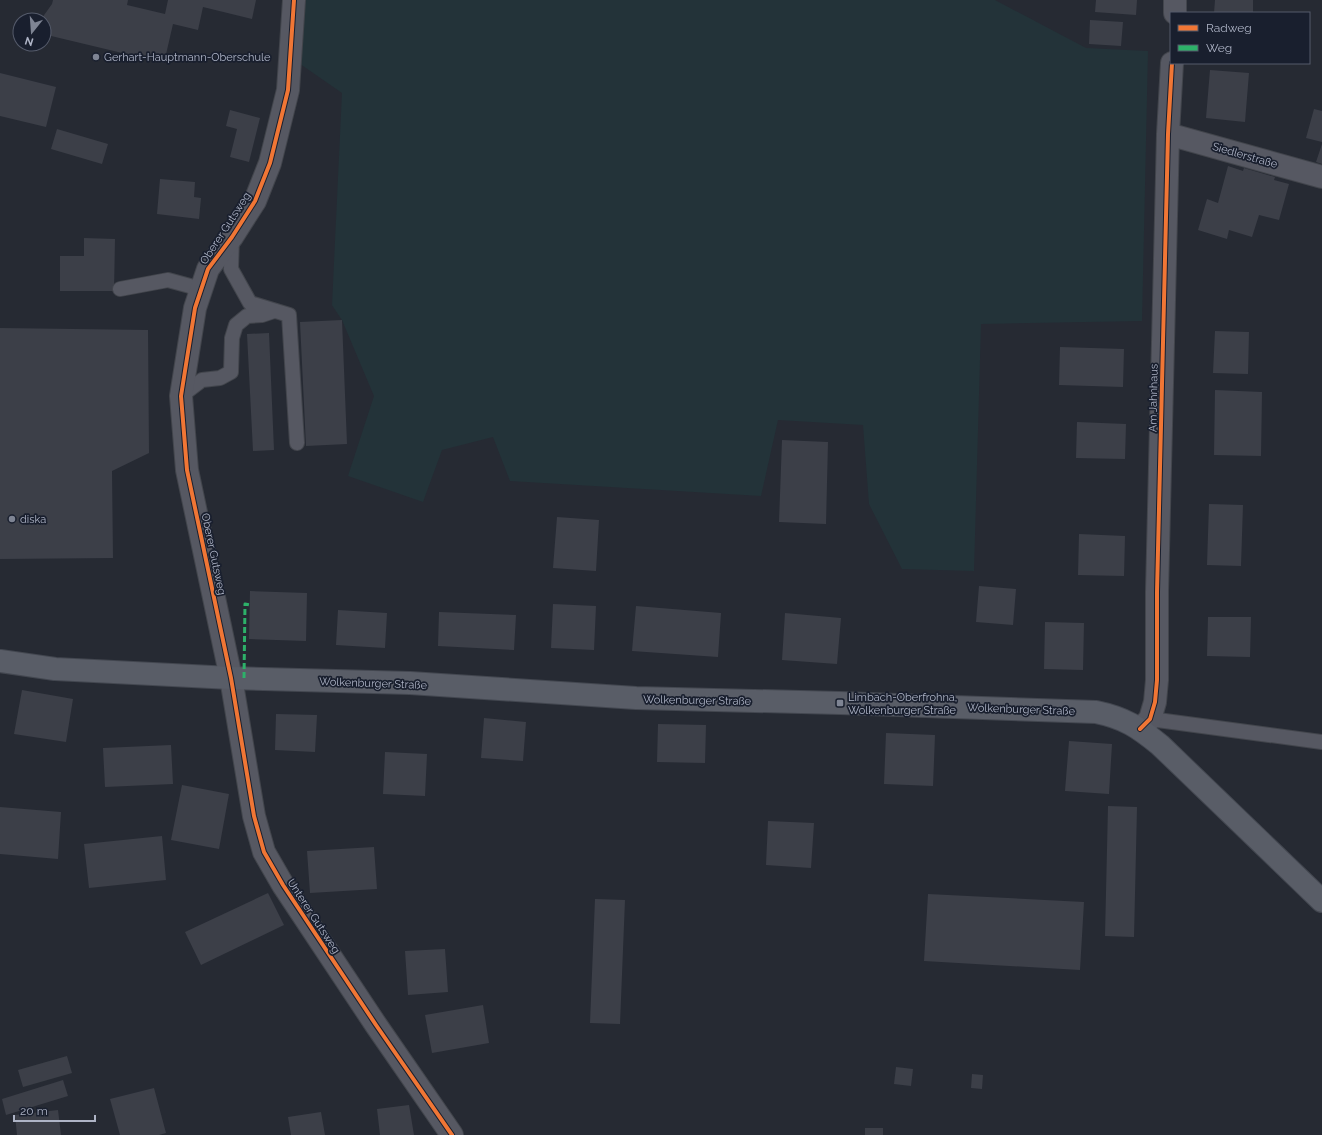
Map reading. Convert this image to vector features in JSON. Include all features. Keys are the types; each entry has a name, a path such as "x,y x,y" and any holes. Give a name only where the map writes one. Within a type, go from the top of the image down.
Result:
{"main road":[{"name":"Wolkenburger Straße","path":"0,661 55,669 231,678 410,683 636,698 840,703 1096,712 1145,724 1183,766 1322,901"}],"street":[{"name":"Oberer Gutsweg","path":"231,678 187,470 181,396 195,308 208,269 232,237 255,201 270,163 288,90 294,0"},
{"path":"1175,12 1176,0"},
{"name":"Am Jahnhaus","path":"1145,724 1155,702 1157,680 1157,576 1168,134 1172,64"},
{"name":"Siedlerstraße","path":"1168,134 1322,177"},
{"name":"Unterer Gutsweg","path":"231,678 254,816 264,852 283,885 376,1025 452,1135"}],"lane":[{"path":"232,237 231,269 250,303 289,316 297,443"},
{"path":"120,289 168,280 190,286 201,292"},
{"path":"181,396 202,380 220,378 231,372 232,338 236,325 247,316 262,315 275,311"},
{"name":"Wolkenburger Straße","path":"1145,724 1322,742"}],"shaded area":[{"path":"295,0 995,0 1086,48 1148,51 1142,321 981,324 974,571 902,569 869,504 863,425 778,420 761,496 510,481 493,437 442,450 423,502 348,476 374,396 342,320 332,305 342,93 290,57"}],"building":[{"path":"53,0 128,0 127,5 165,14 168,0 256,0 252,19 203,7 198,30 173,24 164,63 52,36 52,12 46,12"},
{"path":"1096,0 1137,0 1136,15 1095,12"},
{"path":"1215,0 1253,0 1253,12 1214,12"},
{"path":"1090,20 1123,22 1121,46 1089,44"},
{"path":"1210,70 1249,73 1245,122 1206,118"},
{"path":"0,73 56,87 46,127 0,116"},
{"path":"1314,109 1322,111 1322,142 1306,138"},
{"path":"230,110 260,118 249,162 230,157 237,129 226,126"},
{"path":"57,129 108,144 102,164 51,149"},
{"path":"1322,144 1322,164 1316,162"},
{"path":"1228,166 1243,171 1244,168 1275,177 1274,180 1289,184 1279,220 1259,215 1252,237 1229,230 1227,239 1198,230 1207,199 1218,203"},
{"path":"160,179 195,182 194,197 201,198 199,219 157,214"},
{"path":"84,238 115,239 114,291 60,291 60,256 84,256"},
{"path":"342,320 347,444 306,446 300,322"},
{"path":"0,328 148,330 149,453 112,471 113,558 0,559"},
{"path":"1215,331 1249,332 1248,374 1213,373"},
{"path":"269,333 274,450 253,451 247,334"},
{"path":"1060,347 1124,349 1123,387 1059,385"},
{"path":"1215,390 1262,392 1261,456 1214,455"},
{"path":"1077,422 1126,424 1125,459 1076,458"},
{"path":"782,440 828,442 826,524 779,522"},
{"path":"1209,504 1243,505 1241,566 1207,565"},
{"path":"557,517 599,520 596,571 553,568"},
{"path":"1079,534 1125,536 1124,576 1078,575"},
{"path":"979,586 1016,589 1013,625 976,622"},
{"path":"250,591 307,593 306,641 249,639"},
{"path":"553,604 596,606 594,650 551,648"},
{"path":"636,606 721,613 718,657 632,651"},
{"path":"338,610 387,613 385,648 336,645"},
{"path":"439,612 516,615 514,650 438,646"},
{"path":"785,613 841,618 837,664 782,660"},
{"path":"1208,617 1251,617 1250,657 1207,656"},
{"path":"1045,622 1084,623 1083,670 1044,669"},
{"path":"22,690 73,699 66,742 14,734"},
{"path":"276,714 317,715 315,752 275,750"},
{"path":"484,718 526,722 523,761 481,758"},
{"path":"658,724 706,725 705,763 657,762"},
{"path":"886,733 935,735 933,786 884,784"},
{"path":"1069,741 1112,744 1109,794 1065,791"},
{"path":"171,745 173,784 105,787 103,748"},
{"path":"385,752 427,754 425,796 383,794"},
{"path":"182,785 229,794 219,849 171,840"},
{"path":"1108,806 1137,807 1134,937 1105,936"},
{"path":"0,807 61,812 58,859 0,854"},
{"path":"768,821 814,823 811,868 766,865"},
{"path":"162,836 166,880 89,888 84,844"},
{"path":"374,847 377,889 310,893 307,851"},
{"path":"268,893 284,925 201,965 185,932"},
{"path":"928,894 1084,902 1080,970 924,961"},
{"path":"595,899 625,900 620,1024 590,1023"},
{"path":"445,949 448,992 408,995 405,951"},
{"path":"483,1005 489,1043 432,1053 425,1015"},
{"path":"67,1056 72,1073 23,1087 18,1070"},
{"path":"896,1067 913,1069 911,1086 894,1084"},
{"path":"972,1074 983,1075 982,1089 971,1088"},
{"path":"63,1080 68,1096 6,1115 2,1099"},
{"path":"154,1088 166,1133 159,1135 120,1135 110,1099"},
{"path":"409,1105 414,1135 380,1135 377,1109"},
{"path":"58,1110 61,1135 17,1135 15,1115"},
{"path":"321,1112 325,1135 291,1135 288,1117"},
{"path":"865,1128 883,1128 883,1135 865,1135"}],"marked path":[{"path":"244,678 245,604 250,605"}],"cycle path":[{"path":"294,0 288,90 270,163 255,201 232,237 208,269 195,308 181,396 187,470 231,678 254,816 264,852 283,885 376,1025 452,1135"},
{"path":"1140,729 1150,719 1155,702 1157,680 1157,592 1168,134 1172,64"}],"place":[{"name":"Gerhart-Hauptmann-Oberschule","path":"96,57"},
{"name":"diska","path":"12,519"},
{"name":"Limbach-Oberfrohna, Wolkenburger Straße","path":"840,703"}]}
